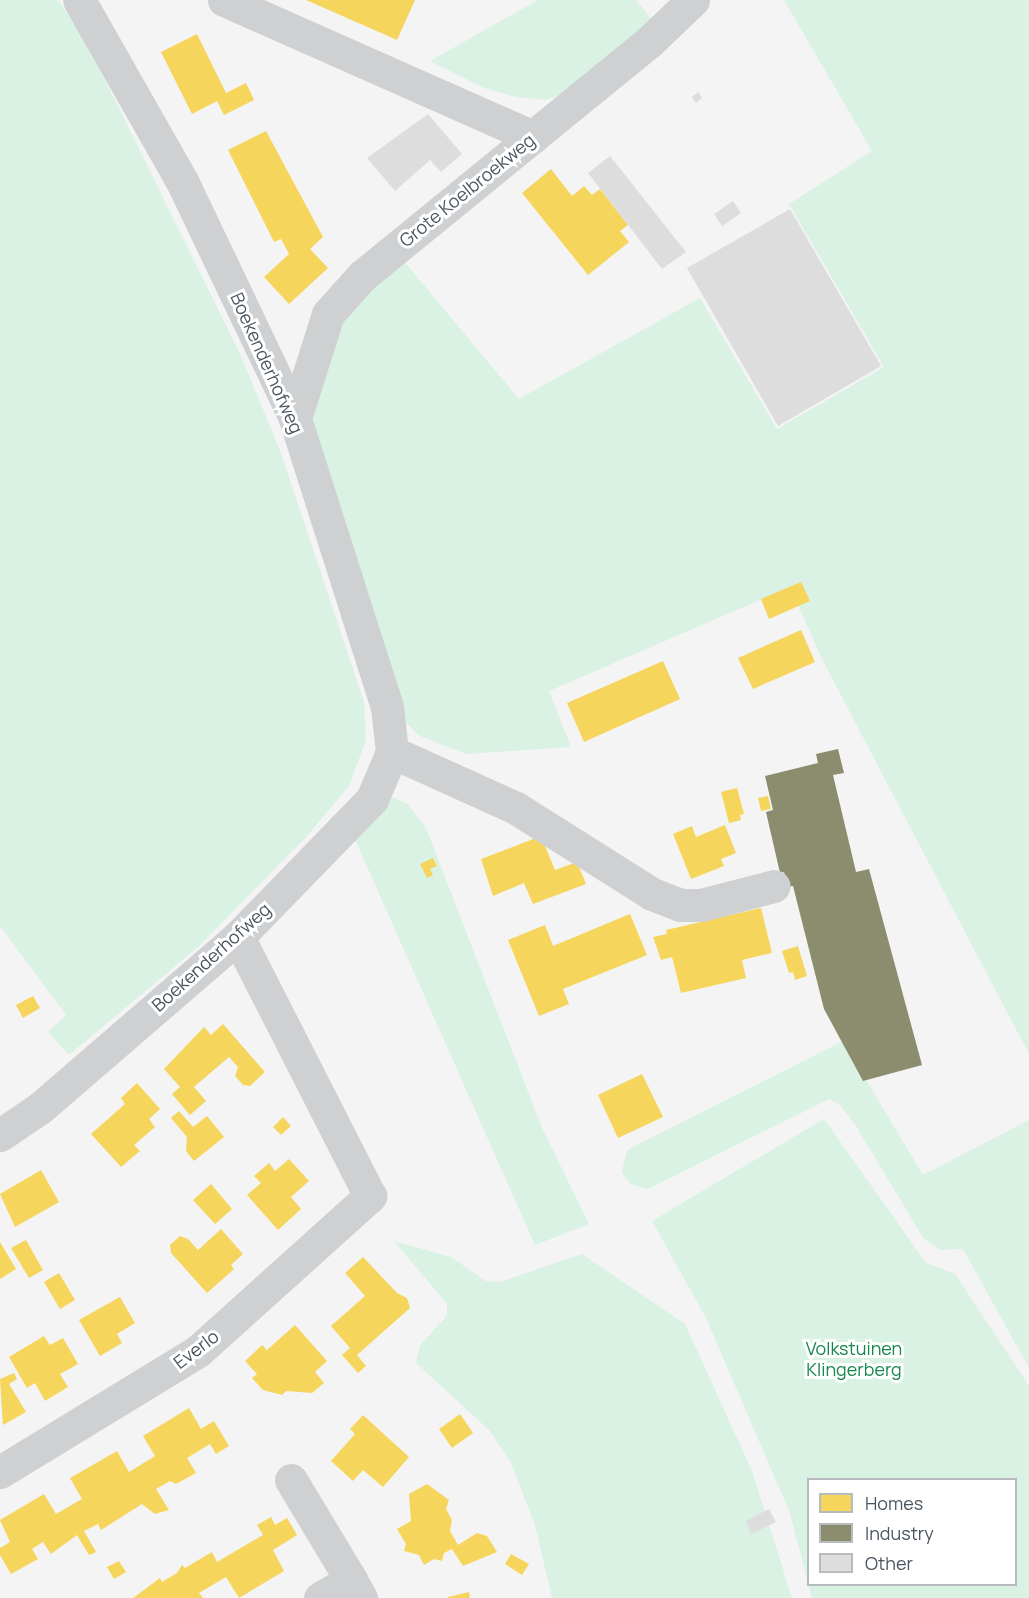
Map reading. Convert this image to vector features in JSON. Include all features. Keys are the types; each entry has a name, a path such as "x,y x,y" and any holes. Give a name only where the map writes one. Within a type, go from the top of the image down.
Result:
{"street":[{"name":"Boekenderhofweg","path":"0,1135 40,1108 238,937 372,798 392,752 387,707 295,418 183,183 79,0"},
{"path":"224,0 533,137"},
{"name":"Grote Koelbroekweg","path":"295,418 328,314 362,276 650,42 693,0"},
{"path":"392,752 516,808 652,894 680,905 701,905 774,886"},
{"name":"Everlo","path":"0,1472 198,1351 370,1196 238,937"},
{"path":"291,1480 356,1589 320,1598"}],"green space":[{"path":"0,0 58,0 85,39 241,356 281,453 364,702 366,740 349,786 308,835 198,947 69,1055 48,1032 66,1015 0,926"},
{"path":"538,0 636,0 653,21 570,90 547,100 516,97 484,88 430,61"},
{"path":"784,0 1029,0 1029,1054 822,659 790,587 549,691 571,747 466,754 420,736 402,719 308,434 314,385 338,321 403,260 519,399 700,298 777,429 884,367 789,204 872,151"},
{"path":"388,795 408,804 426,828 542,1128 589,1224 535,1245 353,835"},
{"path":"843,1041 923,1175 1029,1120 1029,1368 963,1249 941,1250 924,1239 854,1123 840,1105 829,1099 648,1189 630,1184 622,1172 627,1150"},
{"name":"Volkstuinen Klingerberg","path":"824,1119 926,1263 955,1274 1029,1386 1029,1598 812,1598 809,1586 1017,1586 1017,1478 807,1478 807,1579 790,1513 706,1318 652,1221"},
{"path":"394,1241 451,1257 486,1281 500,1282 582,1254 685,1324 752,1471 792,1598 552,1598 535,1525 511,1463 490,1431 416,1363 420,1345 447,1316 447,1304"}],"building: Homes":[{"path":"306,0 415,0 397,40"},
{"path":"197,34 226,93 246,83 254,100 224,115 217,101 192,114 161,52"},
{"path":"266,131 323,237 310,249 328,268 289,304 264,277 289,254 281,239 274,242 228,150"},
{"path":"551,169 572,196 584,186 592,195 600,189 628,225 620,231 629,242 588,275 522,193"},
{"path":"801,582 810,601 769,619 761,599"},
{"path":"801,630 815,662 753,689 738,658"},
{"path":"663,661 680,699 584,742 567,703"},
{"path":"737,788 744,814 740,815 741,820 729,823 721,792"},
{"path":"768,796 771,809 761,811 758,798"},
{"path":"725,825 736,853 721,859 724,866 691,879 673,834 692,826 696,837"},
{"path":"541,836 555,870 577,862 586,884 533,904 524,883 493,896 481,859"},
{"path":"433,858 437,866 430,869 433,875 427,878 420,864"},
{"path":"761,908 772,953 742,960 746,978 681,993 672,957 661,960 653,937 667,934 666,930"},
{"path":"630,914 647,955 563,989 569,1004 539,1016 508,940 545,925 553,946"},
{"path":"798,946 807,976 795,980 793,972 789,973 782,951"},
{"path":"33,996 40,1008 23,1018 16,1005"},
{"path":"223,1024 265,1072 250,1086 243,1085 235,1076 238,1067 229,1057 194,1087 206,1101 190,1115 172,1094 180,1087 164,1069 204,1027 211,1035"},
{"path":"642,1074 663,1117 618,1138 598,1095"},
{"path":"137,1083 160,1109 149,1119 155,1127 134,1145 140,1151 121,1167 91,1134 125,1104 121,1098"},
{"path":"179,1111 193,1127 207,1116 224,1137 194,1161 186,1151 187,1137 171,1118"},
{"path":"283,1117 291,1126 281,1135 273,1127"},
{"path":"289,1159 309,1181 291,1197 301,1209 278,1230 247,1195 261,1183 254,1176 269,1163 275,1171"},
{"path":"41,1170 59,1202 15,1227 0,1194"},
{"path":"211,1184 232,1209 215,1224 193,1200"},
{"path":"221,1229 243,1254 231,1265 234,1269 207,1293 171,1253 170,1245 180,1236 188,1239 198,1250"},
{"path":"26,1240 43,1270 29,1278 11,1248"},
{"path":"0,1242 16,1269 0,1279"},
{"path":"363,1257 397,1293 407,1298 410,1308 357,1355 366,1366 358,1373 342,1355 350,1348 331,1326 365,1296 345,1273"},
{"path":"59,1273 75,1300 60,1309 44,1282"},
{"path":"120,1297 135,1323 117,1334 122,1343 100,1356 79,1320"},
{"path":"295,1325 327,1361 315,1372 324,1383 312,1393 286,1391 282,1395 263,1390 252,1378 257,1374 245,1361 262,1345 267,1350"},
{"path":"44,1336 50,1345 63,1338 78,1364 60,1374 68,1387 45,1401 35,1383 27,1388 9,1357"},
{"path":"14,1373 17,1379 9,1384 26,1412 3,1425 0,1379"},
{"path":"189,1408 201,1429 214,1421 229,1446 216,1454 210,1444 187,1458 196,1473 176,1484 170,1481 156,1489 169,1510 155,1514 142,1504 101,1530 98,1524 84,1531 96,1552 89,1555 77,1535 51,1554 43,1542 32,1549 38,1559 11,1574 0,1555 0,1548 10,1542 0,1520 44,1494 56,1514 82,1499 70,1478 117,1451 129,1472 155,1456 143,1436"},
{"path":"460,1414 473,1433 452,1448 439,1429"},
{"path":"363,1415 409,1457 383,1487 363,1470 353,1481 331,1461 355,1434 350,1429"},
{"path":"427,1484 449,1500 446,1509 452,1520 450,1531 458,1545 477,1533 487,1536 497,1552 463,1566 452,1549 444,1553 442,1561 434,1559 424,1565 419,1555 404,1551 406,1544 397,1529 411,1521 409,1494"},
{"path":"271,1517 275,1525 287,1518 297,1535 273,1550 284,1571 239,1598 226,1577 199,1593 203,1598 133,1598 160,1578 162,1582 177,1573 182,1565 185,1568 212,1552 217,1562 263,1535 257,1525"},
{"path":"511,1554 529,1564 522,1575 505,1564"},
{"path":"119,1561 126,1572 114,1579 107,1567"},
{"path":"469,1592 470,1598 448,1598 448,1597"}],"building: Industry":[{"path":"838,749 844,773 833,775 856,872 869,869 922,1065 863,1081 824,1009 793,886 787,887 784,872 780,873 766,812 773,810 765,776 818,763 816,754"}],"building: Other":[{"path":"698,92 702,98 696,103 692,97"},
{"path":"428,114 462,154 441,172 430,160 395,191 367,158"},
{"path":"610,156 686,252 662,269 588,173"},
{"path":"733,201 741,213 722,226 714,214"},
{"path":"790,209 881,366 778,426 687,268"},
{"path":"769,1509 776,1522 751,1534 746,1521"}]}
